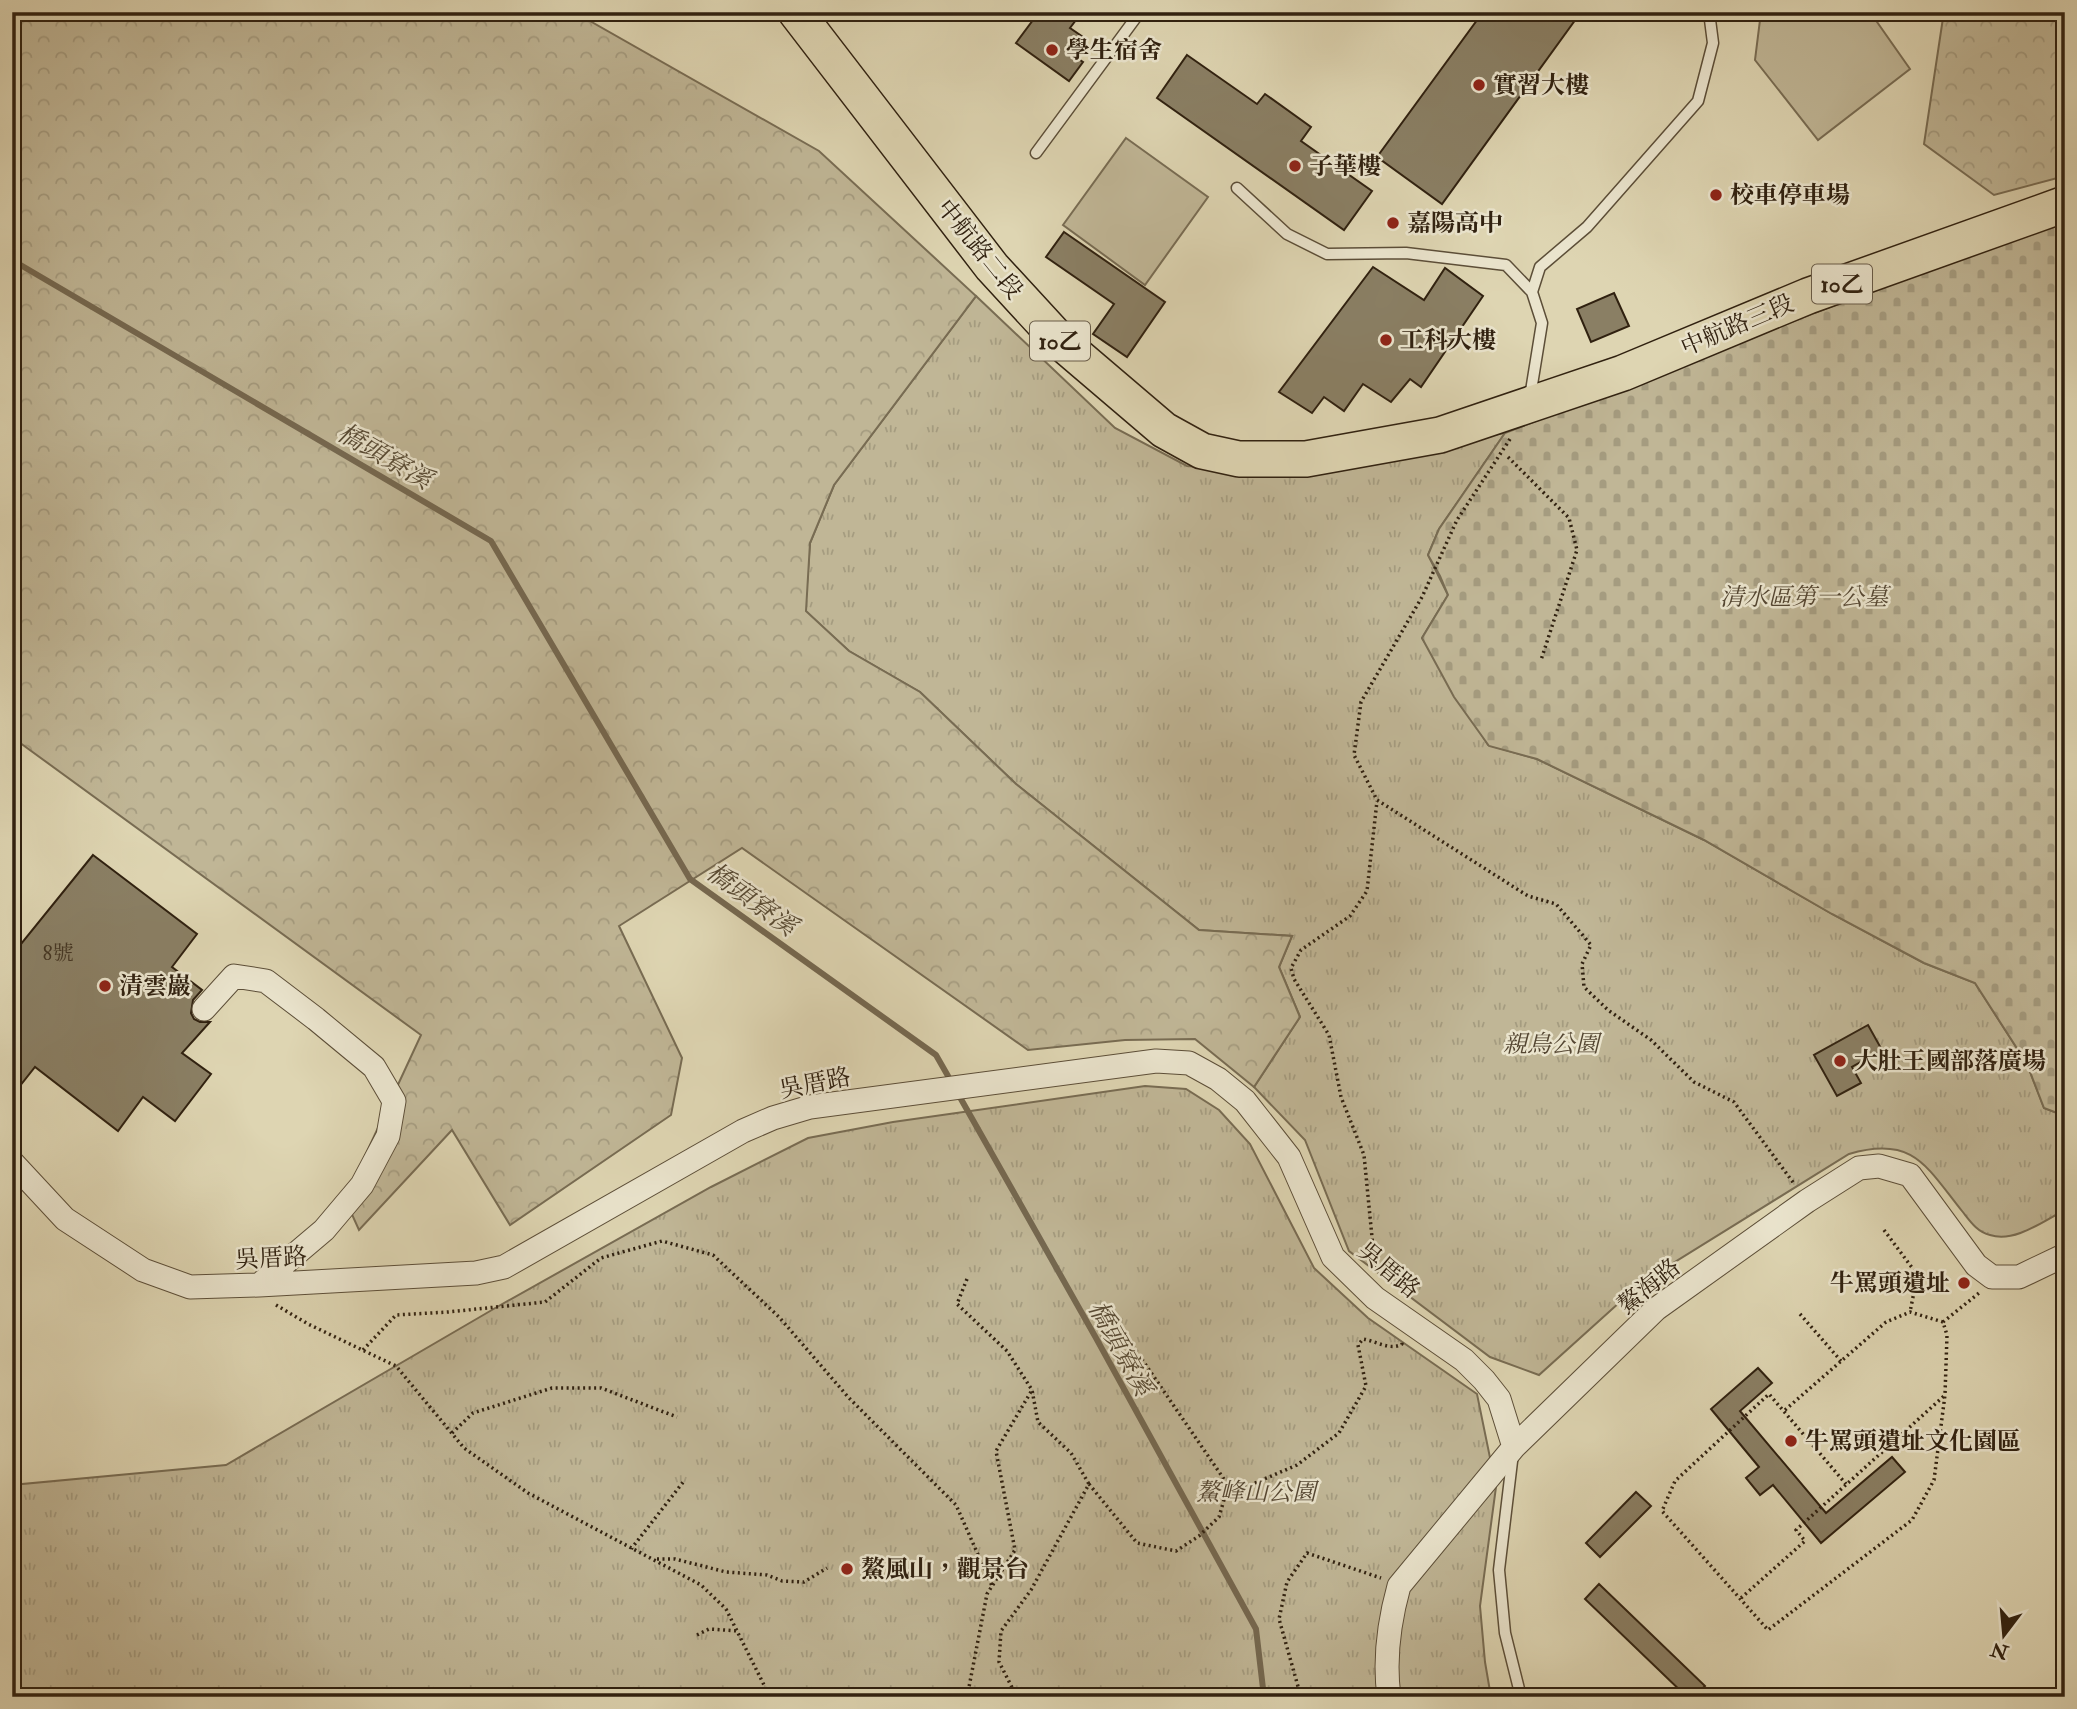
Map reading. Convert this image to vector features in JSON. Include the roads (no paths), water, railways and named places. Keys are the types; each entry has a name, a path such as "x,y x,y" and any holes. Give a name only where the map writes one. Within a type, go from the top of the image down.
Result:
{"main road":[{"name":"中航路二段","path":"796,12 992,267 1062,343 1164,430 1202,451 1239,459 1306,459 1440,435 1528,406"},
{"name":"中航路三段","path":"1528,406 1623,373 1808,296 2065,204"}],"street":[{"path":"204,1009 234,976 266,981 316,1018 374,1067 394,1101 388,1136 362,1185 265,1293"},
{"name":"吳厝路","path":"12,1162 65,1219 143,1270 190,1287 265,1293 476,1273 504,1267 743,1131 773,1118 810,1107 1156,1061 1189,1063 1218,1079 1245,1101 1289,1157 1333,1257 1375,1298 1464,1360 1485,1380 1499,1399 1514,1447"},
{"name":"鰲海路","path":"1389,1697 1386,1677 1391,1613 1399,1586 1514,1447 1656,1309 1807,1201 1859,1168 1879,1166 1910,1175 1976,1265 1993,1277 2019,1277 2065,1255"}],"lane":[{"path":"1036,153 1140,12"},
{"path":"1532,292 1540,267 1587,227 1698,101 1713,43 1709,12"},
{"path":"1237,188 1287,234 1327,254 1406,253 1506,265 1532,292 1542,323 1528,406"},
{"path":"1514,1447 1499,1570 1505,1633 1521,1697"}],"waterway":[{"name":"橋頭寮溪","path":"12,260 491,541 690,879 936,1055 952,1083"},
{"name":"橋頭寮溪","path":"957,1092 1256,1629 1264,1697"}],"place":[{"name":"學生宿舍","path":"1052,50"},
{"name":"實習大樓","path":"1479,85"},
{"name":"子華樓","path":"1295,166"},
{"name":"校車停車場","path":"1716,195"},
{"name":"嘉陽高中","path":"1393,223"},
{"name":"工科大樓","path":"1386,340"},
{"name":"清雲巖","path":"105,986"},
{"name":"大肚王國部落廣場","path":"1840,1061"},
{"name":"牛罵頭遺址","path":"1964,1283"},
{"name":"牛罵頭遺址文化園區","path":"1791,1441"},
{"name":"鰲風山，觀景台","path":"847,1569"}],"park label":[{"name":"清水區第一公墓","path":"1804,597"},
{"name":"親鳥公園","path":"1551,1044"},
{"name":"鰲峰山公園","path":"1256,1492"}]}
